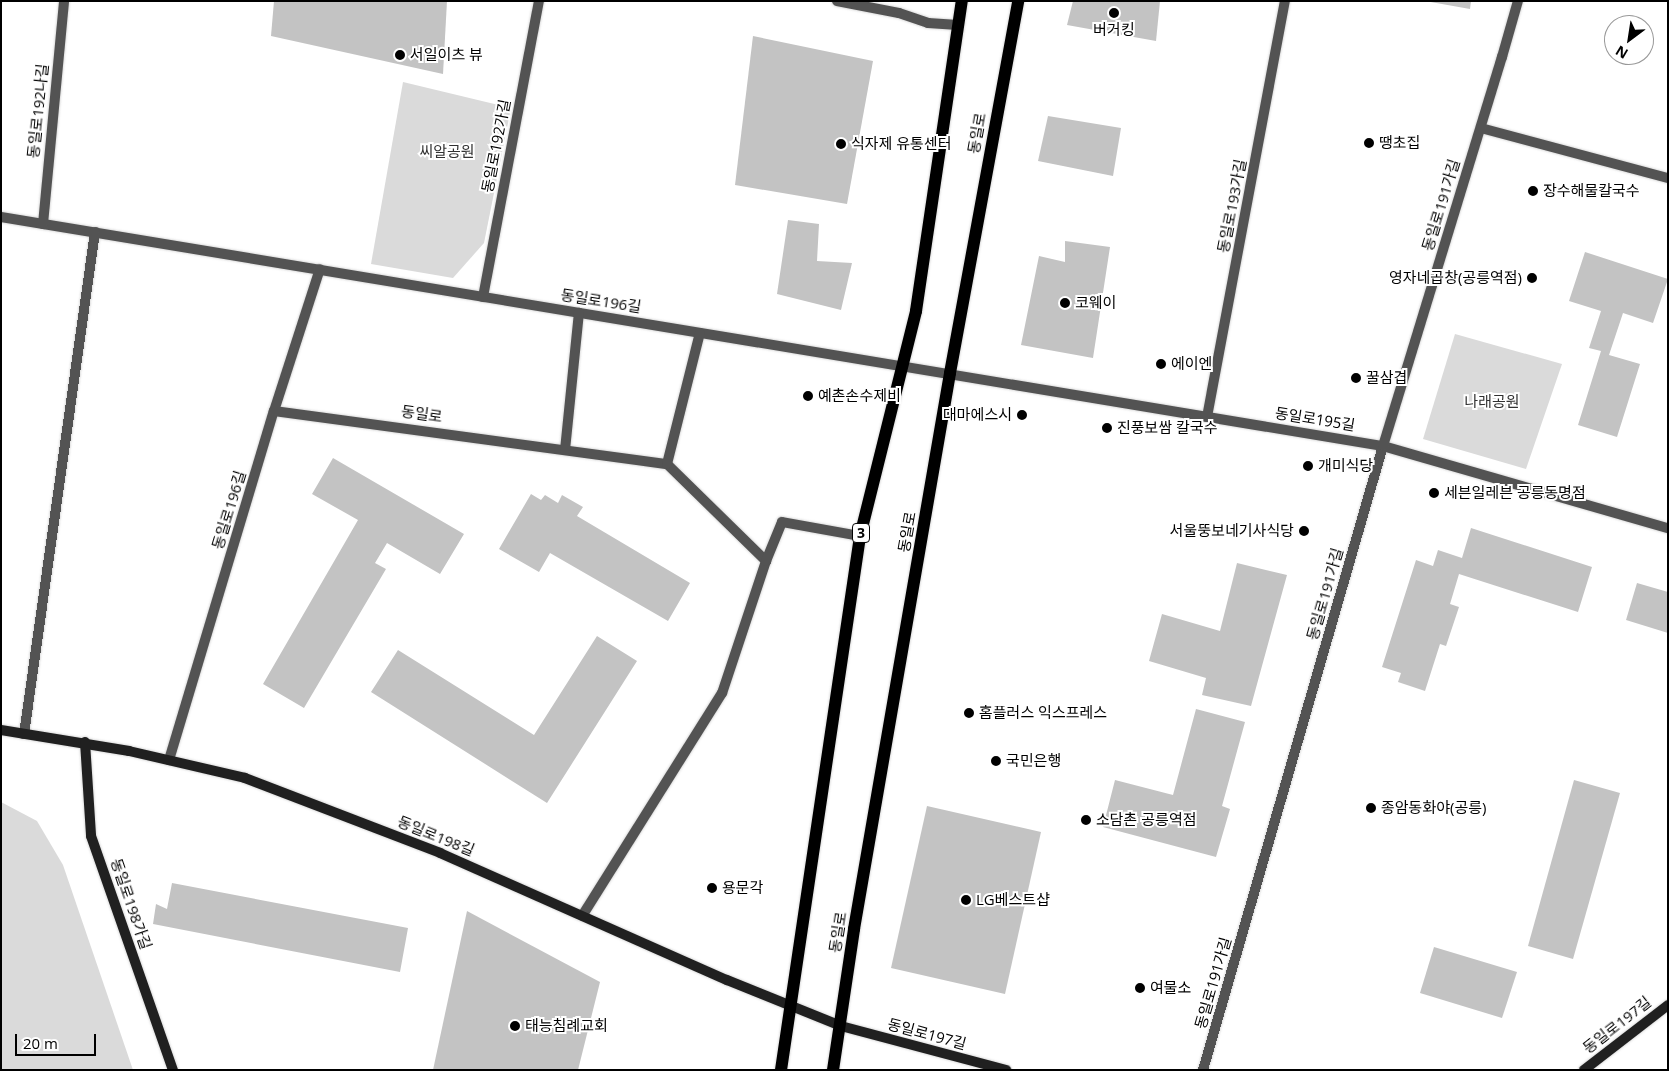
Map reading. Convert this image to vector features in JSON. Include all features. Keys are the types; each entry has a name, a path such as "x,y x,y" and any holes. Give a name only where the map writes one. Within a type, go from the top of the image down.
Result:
{"main road":[{"name":"3","path":"781,1070 860,536 916,311 962,1"},
{"name":"동일로","path":"834,1070 854,929 950,374 1018,1"}],"street":[{"name":"동일로192나길","path":"43,224 64,1"},
{"name":"동일로192가길","path":"483,297 539,1"},
{"path":"837,1 899,13 928,22 958,25"},
{"name":"동일로193가길","path":"1208,417 1285,1"},
{"name":"동일로191가길","path":"1203,1070 1383,446 1518,1"},
{"path":"1481,128 1668,178"},
{"name":"동일로196길","path":"1,217 950,374"},
{"path":"24,734 95,232"},
{"name":"동일로196길","path":"169,760 274,411 320,270"},
{"path":"565,450 579,313"},
{"path":"700,333 667,464 766,561"},
{"name":"동일로195길","path":"950,374 1383,446 1668,528"},
{"name":"동일로","path":"274,411 667,464"},
{"path":"582,916 722,693 766,561 782,522 860,536"},
{"name":"동일로198길","path":"1,730 85,742 245,778 440,853 789,1006 841,1026"},
{"name":"동일로198가길","path":"85,742 91,836 173,1070"},
{"name":"동일로197길","path":"1584,1070 1668,1005"},
{"name":"동일로197길","path":"841,1026 1006,1070"}],"green space":[{"name":"씨알공원","path":"403,82 511,108 484,243 453,278 371,264"},
{"name":"나래공원","path":"1455,334 1562,364 1526,469 1423,439"},
{"path":"1,802 37,821 63,865 133,1070 1,1070"}],"building":[{"name":"서일이츠 뷰","path":"274,1 447,1 443,74 271,36"},
{"name":"버거킹","path":"1073,1 1160,1 1156,41 1067,25"},
{"path":"1425,1 1471,1 1470,9"},
{"path":"753,36 873,61 847,204 735,185"},
{"path":"1048,116 1121,128 1113,176 1038,161"},
{"path":"788,220 819,224 817,261 852,263 841,310 777,294"},
{"name":"코웨이","path":"1065,241 1110,247 1093,358 1021,345 1039,256 1065,262"},
{"path":"1585,252 1668,279 1653,323 1623,313 1609,355 1640,364 1617,437 1578,425 1601,351 1589,348 1601,311 1569,301"},
{"path":"333,458 464,534 440,574 387,543 375,563 386,569 304,708 263,684 358,520 312,494"},
{"path":"531,494 541,500 545,495 558,503 562,495 583,507 577,516 690,583 668,621 550,553 539,572 499,549"},
{"path":"1471,528 1592,567 1578,612 1459,574 1450,604 1459,607 1446,646 1440,644 1425,691 1398,682 1401,673 1382,667 1416,560 1433,566 1438,550 1462,558"},
{"path":"1237,563 1287,575 1251,706 1202,695 1206,678 1149,661 1162,614 1220,631"},
{"path":"1637,583 1668,592 1668,633 1626,620"},
{"path":"597,636 637,661 547,803 371,692 398,650 534,735"},
{"path":"1196,709 1245,722 1222,806 1230,809 1216,857 1103,827 1115,780 1173,795"},
{"path":"1574,780 1620,793 1573,959 1528,946"},
{"name":"LG베스트샵","path":"927,806 1041,832 1005,994 891,968"},
{"path":"172,883 408,928 400,972 153,924 156,904 167,909"},
{"name":"태능침례교회","path":"467,911 600,982 578,1070 433,1070"},
{"path":"1434,947 1517,972 1502,1018 1420,993"}],"place":[{"name":"버거킹","path":"1114,13"},
{"name":"서일이츠 뷰","path":"400,55"},
{"name":"땡초집","path":"1369,143"},
{"name":"식자제 유통센터","path":"841,144"},
{"name":"장수해물칼국수","path":"1533,191"},
{"name":"영자네곱창(공릉역점)","path":"1532,278"},
{"name":"코웨이","path":"1065,303"},
{"name":"에이엔","path":"1161,364"},
{"name":"꿀삼겹","path":"1356,378"},
{"name":"예촌손수제비","path":"808,396"},
{"name":"대마에스시","path":"1022,415"},
{"name":"진풍보쌈 칼국수","path":"1107,428"},
{"name":"개미식당","path":"1308,466"},
{"name":"세븐일레븐 공릉동명점","path":"1434,493"},
{"name":"서울뚱보네기사식당","path":"1304,531"},
{"name":"홈플러스 익스프레스","path":"969,713"},
{"name":"국민은행","path":"996,761"},
{"name":"종암동화야(공릉)","path":"1371,808"},
{"name":"소담촌 공릉역점","path":"1086,820"},
{"name":"용문각","path":"712,888"},
{"name":"LG베스트샵","path":"966,900"},
{"name":"여물소","path":"1140,988"},
{"name":"태능침례교회","path":"515,1026"}]}
